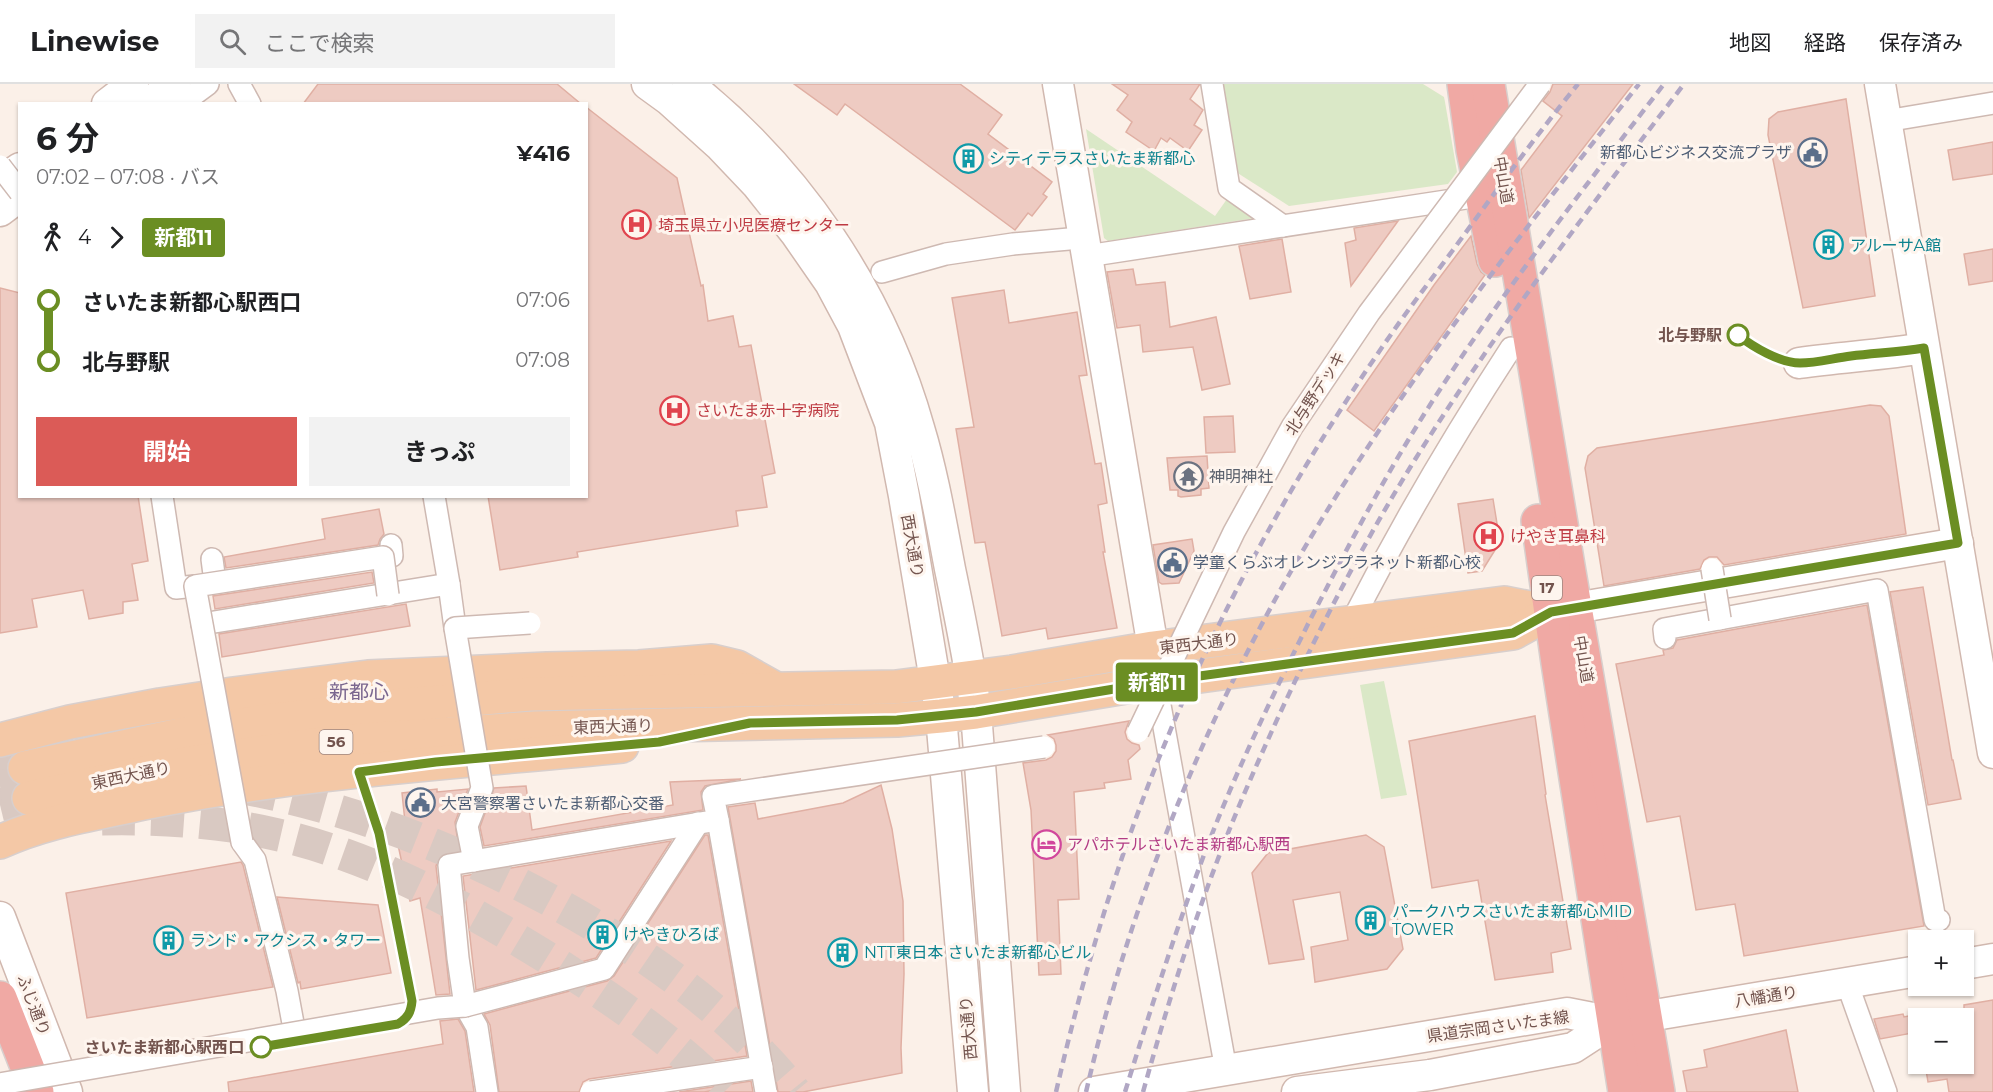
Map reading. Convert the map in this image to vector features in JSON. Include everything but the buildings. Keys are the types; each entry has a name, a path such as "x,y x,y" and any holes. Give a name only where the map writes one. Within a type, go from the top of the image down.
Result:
{"highway":[{"name":"中山道","path":"1464,84 1473,150 1495,194 1563,610 1613,1022 1625,1092"},
{"name":"中山道","path":"1488,84 1495,194 1511,348 1526,436 1645,1016 1658,1092"},
{"path":"0,998 37,1092"}],"main road":[{"name":"東西大通り","path":"1504,603 1563,610 1513,633 1156,682 941,716 897,720 535,729 353,740 27,783 185,734 267,721 394,706 530,694 896,687 971,678 1153,648 1504,603"},
{"path":"0,740 70,722 160,705 233,693 368,678 712,662 737,667 776,689"},
{"path":"0,842 32,828 83,816 250,784 436,762 659,742 750,723"}],"street":[{"path":"110,102 133,84"},
{"path":"150,102 176,84"},
{"path":"184,102 208,84"},
{"path":"239,84 249,102"},
{"name":"西大通り","path":"647,84 669,100 719,145 757,185 796,234 823,273 854,326 890,423 937,683 973,1092"},
{"name":"西大通り","path":"688,84 722,111 795,189 829,234 855,278 885,337 919,427 938,504 976,712 1005,1092"},
{"path":"1058,84 1078,247 1153,648"},
{"path":"1212,84 1229,189 1283,225"},
{"name":"北与野デッキ","path":"1138,732 1234,532 1292,428 1369,313 1540,84"},
{"path":"1880,84 1958,543 1987,683 1993,753"},
{"path":"1886,121 1993,103"},
{"path":"0,166 18,191"},
{"path":"0,182 18,169"},
{"path":"882,272 946,254 1013,244 1078,247 1283,225 1495,194"},
{"path":"0,211 18,196"},
{"path":"1351,623 1397,534 1478,398 1511,348"},
{"path":"1798,363 1889,354 1924,348"},
{"path":"162,498 176,588 387,551 388,595"},
{"path":"434,498 482,788 467,826 474,861"},
{"path":"1563,610 1958,543"},
{"path":"212,559 215,582"},
{"path":"1712,569 1720,619"},
{"path":"202,624 449,584"},
{"path":"195,586 242,842 255,860 287,991 295,1034"},
{"path":"1665,638 1664,629 1877,590 1935,920 1939,920"},
{"path":"455,628 530,623"},
{"path":"1156,682 1226,1070"},
{"path":"766,1092 708,822 713,796 1044,747"},
{"path":"0,1084 438,1008 465,1006 604,969 708,822"},
{"path":"487,1092 477,1027 465,1006 449,865 708,822"},
{"name":"ふじ通り","path":"0,917 67,1092"},
{"path":"1974,962 1993,959"},
{"name":"八幡通り","path":"1613,1022 1908,973"},
{"path":"1847,983 1886,1092"},
{"name":"県道宗岡さいたま線","path":"1094,1092 1567,1013 1613,1022"},
{"name":"県道宗岡さいたま線","path":"1297,1092 1431,1083 1573,1048 1613,1022"},
{"path":"591,1092 762,1067"}],"green space":[{"path":"1220,84 1423,84 1444,97 1457,172 1448,184 1289,206 1236,172"},
{"path":"1086,129 1215,216 1227,199 1255,218 1108,241 1104,238"},
{"path":"1384,681 1407,795 1381,799 1360,685"}],"tunnel":[{"path":"0,774 25,768"},
{"path":"0,786 64,780"},
{"path":"244,788 323,806 399,831 510,879 581,917 648,959 711,1007 769,1062 795,1092"},
{"path":"0,805 29,798"},
{"path":"102,819 188,821 232,826 312,844 387,871 494,926 605,995 686,1057 724,1092"}],"railway":[{"path":"1056,1092 1100,927 1136,819 1178,714 1242,579 1334,419 1385,343 1514,166 1578,84"},
{"path":"1086,1092 1104,1020 1150,876 1207,736 1274,602 1348,478 1427,362 1510,250 1639,84"},
{"path":"1125,1092 1177,930 1223,807 1308,624 1349,545 1407,441 1480,330 1664,84"},
{"path":"1143,1092 1190,937 1232,822 1285,703 1366,543 1411,466 1475,367 1684,84"}],"bus line":[{"name":"新都11","path":"261,1047 398,1024 406,1019 411,1011 412,1001 401,939 379,833 359,772 436,762 659,742 750,723 897,720 976,712 1156,682 1513,633 1551,612 1958,543 1924,348 1889,354 1798,363 1776,357 1752,346 1738,335"}],"place":[{"name":"新都心ビジネス交流プラザ","path":"1813,152"},
{"name":"シティテラスさいたま新都心","path":"968,158"},
{"name":"埼玉県立小児医療センター","path":"637,225"},
{"name":"アルーサA館","path":"1829,245"},
{"name":"北与野駅","path":"1738,335"},
{"name":"さいたま赤十字病院","path":"675,410"},
{"name":"神明神社","path":"1188,476"},
{"name":"けやき耳鼻科","path":"1489,536"},
{"name":"学童くらぶオレンジプラネット新都心校","path":"1172,562"},
{"name":"大宮警察署さいたま新都心交番","path":"420,803"},
{"name":"アパホテルさいたま新都心駅西","path":"1046,844"},
{"name":"パークハウスさいたま新都心MID TOWER","path":"1371,920"},
{"name":"けやきひろば","path":"602,934"},
{"name":"ランド・アクシス・タワー","path":"169,940"},
{"name":"NTT東日本 さいたま新都心ビル","path":"843,952"},
{"name":"さいたま新都心駅西口","path":"261,1047"}],"district":[{"name":"新都心","path":"359,692"}]}
